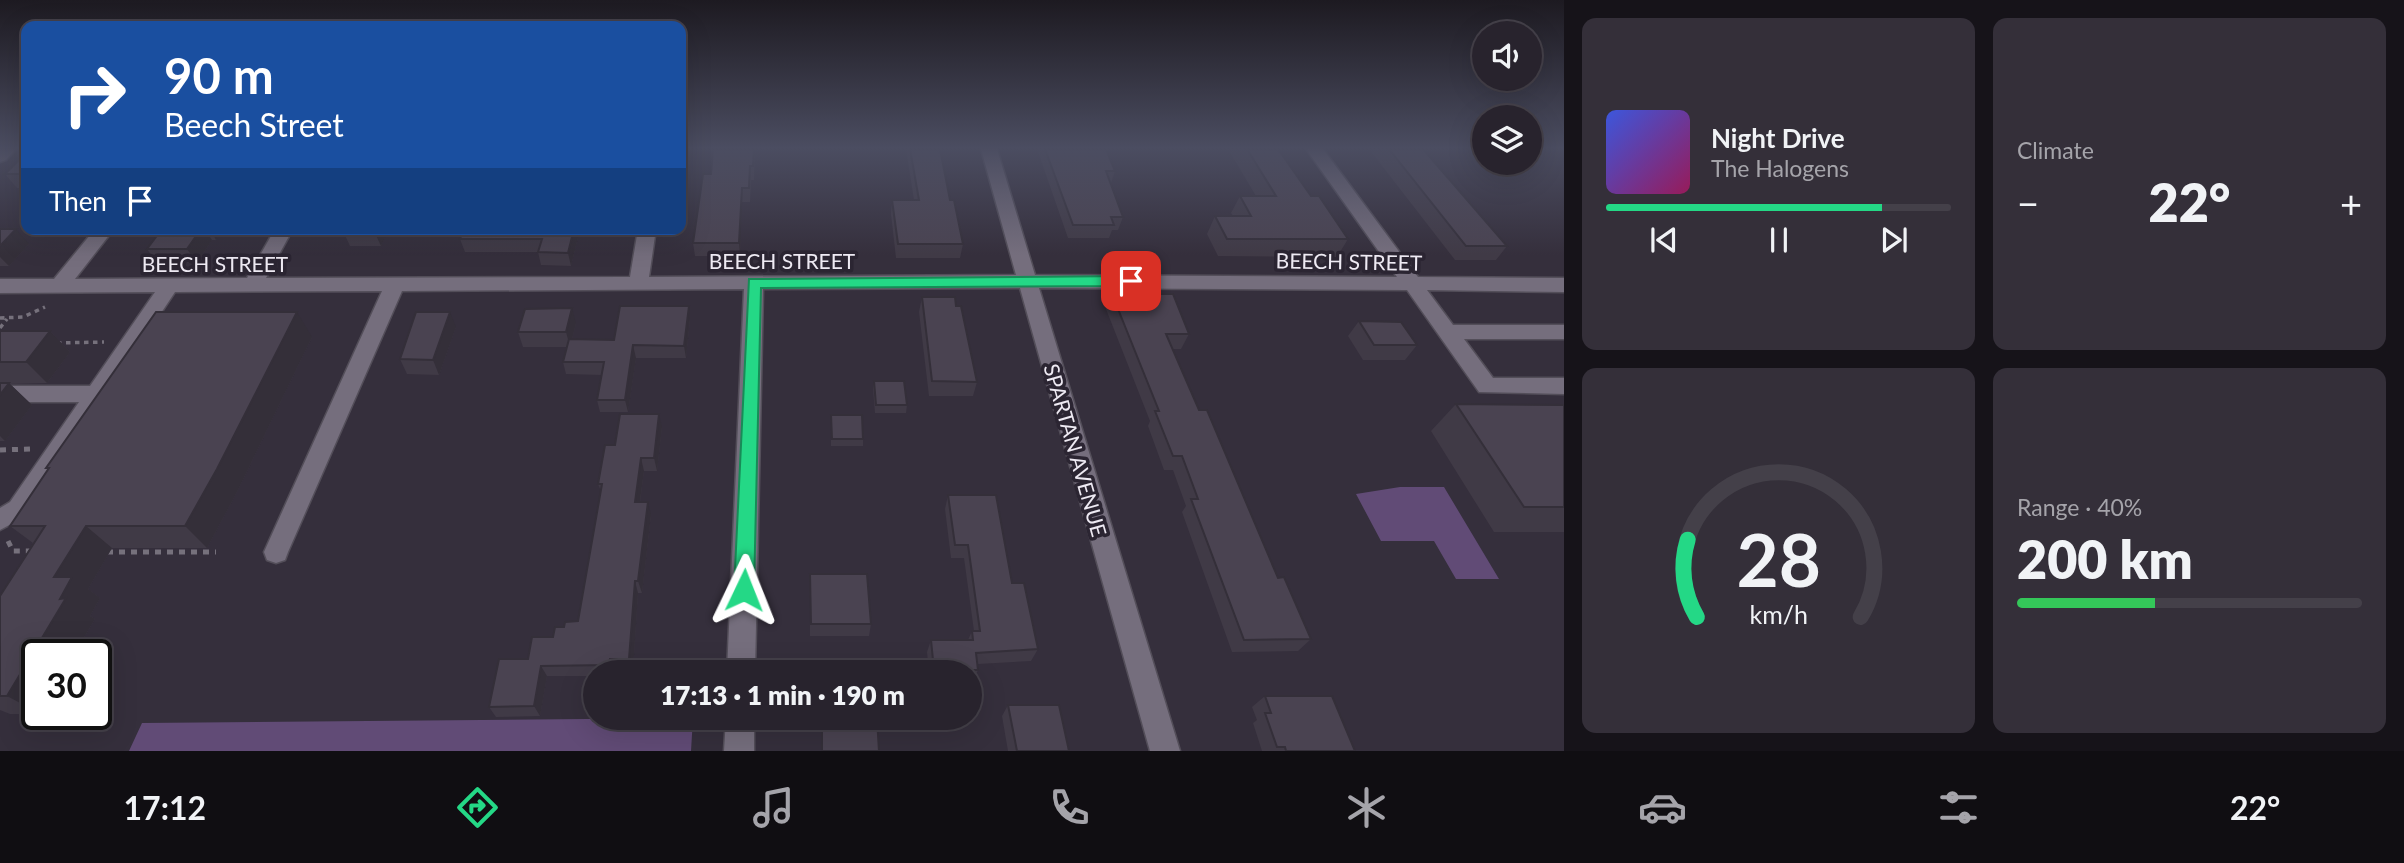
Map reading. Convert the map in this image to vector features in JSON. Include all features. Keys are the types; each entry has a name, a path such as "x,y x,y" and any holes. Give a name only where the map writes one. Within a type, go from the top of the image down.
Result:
{"street":[{"name":"SPARTAN AVENUE","path":"999,184 1165,751"},
{"path":"1339,184 1487,386 1564,386"},
{"path":"60,286 100,235"},
{"path":"251,286 281,235"},
{"path":"638,283 646,235"},
{"name":"BEECH STREET","path":"0,286 1026,282 1564,285"},
{"path":"741,660 754,283"},
{"path":"276,552 395,284"},
{"path":"2,526 18,509 169,286"},
{"path":"1446,332 1564,332"},
{"path":"0,394 96,394"},
{"path":"739,751 740,730"}],"path":[{"path":"0,318 39,312 47,305"},
{"path":"0,328 7,319"},
{"path":"52,343 131,342"},
{"path":"2,526 13,551 38,551"},
{"path":"113,552 119,541"},
{"path":"100,551 216,552"}],"shaded area":[{"path":"1400,487 1444,487 1499,579 1456,579 1434,541 1381,541 1356,494"},
{"path":"583,719 583,730 692,730 691,751 129,751 142,723"}],"building":[{"path":"702,184 749,184 749,188 742,188 739,243 693,243"},
{"path":"916,184 947,184 950,200 954,200 963,244 898,244 892,200 919,200"},
{"path":"1058,184 1111,184 1123,217 1111,217 1114,225 1073,225"},
{"path":"1269,184 1303,184 1311,196 1319,196 1348,239 1227,239 1215,216 1251,216 1240,196 1276,196"},
{"path":"1417,184 1453,184 1507,246 1466,246"},
{"path":"0,229 16,229 0,246"},
{"path":"158,235 197,235 187,249 147,249"},
{"path":"462,235 572,235 568,253 538,252 542,239 460,239"},
{"path":"1112,294 1173,294 1189,334 1166,334 1199,410 1207,410 1278,578 1284,577 1311,639 1244,640 1191,499 1198,499 1182,456 1173,456 1155,411 1159,411"},
{"path":"922,297 955,297 956,306 961,306 977,382 932,381"},
{"path":"620,306 689,306 684,346 633,345 625,400 597,400 604,362 563,362 569,339 614,340"},
{"path":"572,308 566,332 518,332 525,309"},
{"path":"156,312 297,312 185,526 86,526 54,577 72,577 60,599 66,598 41,639 21,639 21,673 7,696 0,696 0,596 45,526 10,526 49,468 46,468"},
{"path":"416,312 450,312 433,360 400,359"},
{"path":"1359,321 1401,322 1417,345 1374,345"},
{"path":"0,331 50,331 26,362 0,362"},
{"path":"874,381 904,381 907,405 876,405"},
{"path":"0,383 9,383 0,395"},
{"path":"1456,404 1564,405 1564,507 1524,507"},
{"path":"620,414 659,414 654,458 641,458 635,502 648,502 638,581 635,581 629,659 583,660 583,665 541,666 534,706 489,707 499,659 528,659 532,637 553,637 555,627 564,627 565,622 578,621 602,484 598,484 605,445 615,445"},
{"path":"831,415 862,415 863,439 832,439"},
{"path":"948,495 996,495 1012,583 1024,583 1038,649 976,653 977,660 933,660 931,640 973,640 972,631 980,631 968,545 955,545"},
{"path":"810,574 867,574 871,624 811,624"},
{"path":"1265,696 1332,696 1355,751 1286,751 1285,747 1277,747 1265,713 1271,713"},
{"path":"1008,705 1059,705 1069,751 1017,751"},
{"path":"822,730 878,730 879,751 822,751"}],"route":[{"path":"744,590 754,283 1131,281"}]}
